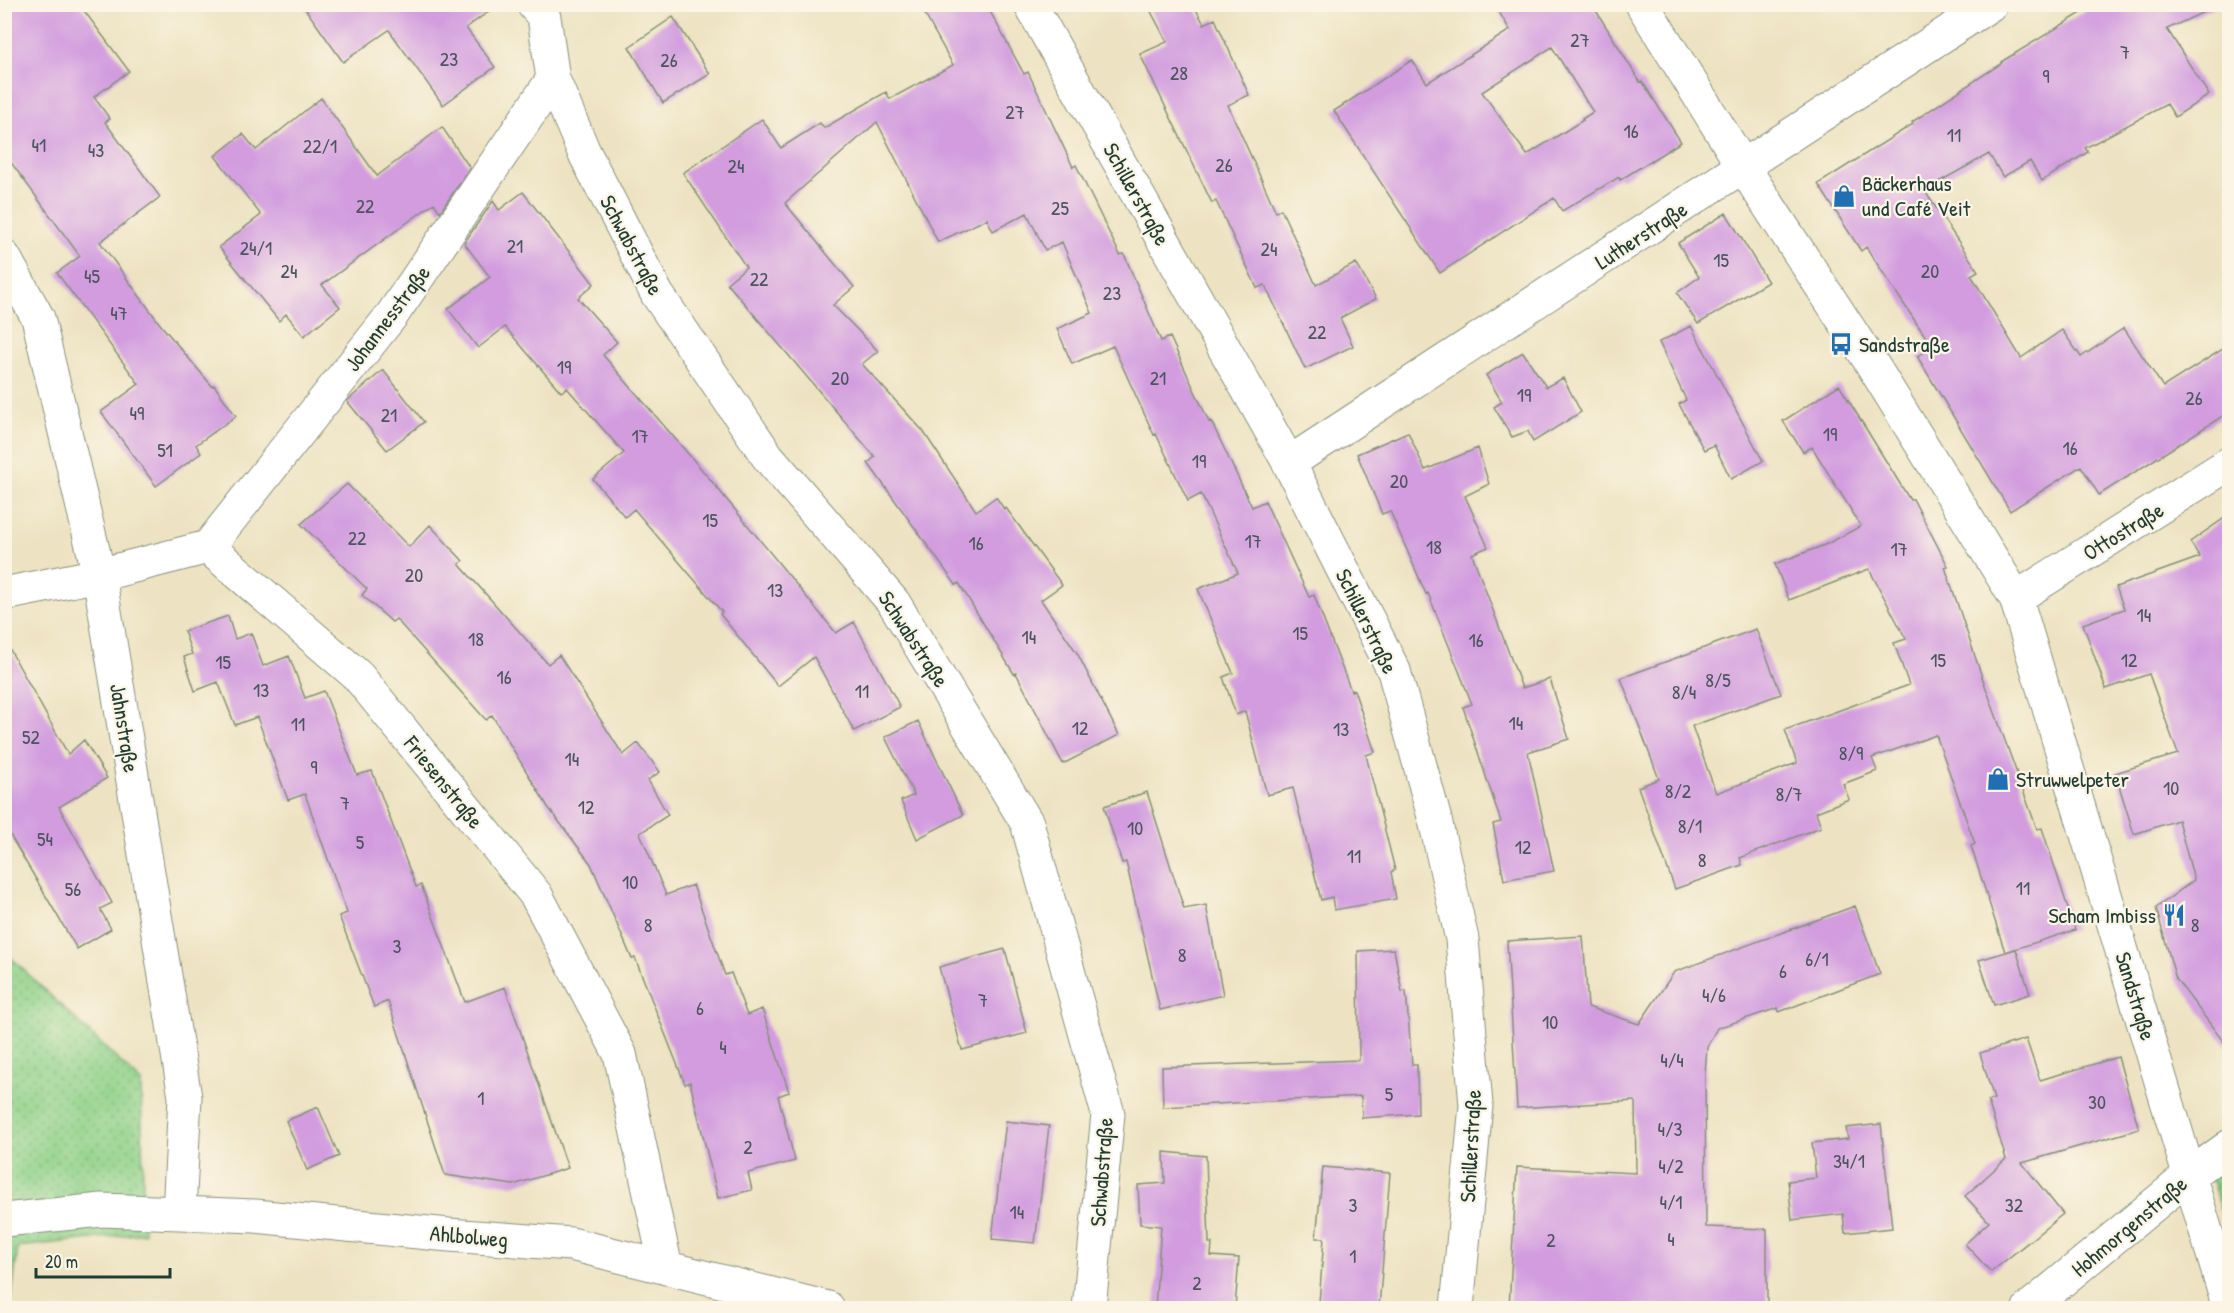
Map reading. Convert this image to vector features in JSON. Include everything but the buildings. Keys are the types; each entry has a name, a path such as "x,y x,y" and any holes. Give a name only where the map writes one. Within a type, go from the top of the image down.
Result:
{"street":[{"name":"Schillerstraße","path":"1030,4 1289,463 1394,671 1435,820 1462,939 1476,1105 1457,1308"},
{"name":"Sandstraße","path":"1642,4 1744,168 1872,364 2016,598 2229,1308"},
{"name":"Lutherstraße","path":"1289,463 1744,168 1991,4"},
{"name":"Schwabstraße","path":"545,9 553,79 584,152 657,294 768,457 894,603 1027,823 1108,1114 1089,1308"},
{"name":"Johannesstraße","path":"208,547 392,315 553,79"},
{"name":"Jahnstraße","path":"4,257 38,318 99,575 185,1097 179,1213"},
{"name":"Ottostraße","path":"2016,598 2229,463"},
{"path":"4,594 99,575 208,547"},
{"name":"Friesenstraße","path":"208,547 358,676 536,895 620,1054 666,1268"},
{"name":"Hohmorgenstraße","path":"2029,1308 2229,1146"},
{"name":"Ahlbolweg","path":"4,1220 102,1210 179,1213 266,1217 571,1244 828,1308"}],"green space":[{"path":"4,951 141,1082 144,1233 18,1247 10,1308 4,1308"},
{"path":"2229,1161 2229,1237 2211,1177"}],"place":[{"name":"Bäckerhaus und Café Veit","path":"1844,196"},
{"name":"Sandstraße","path":"1841,344"},
{"name":"Struwwelpeter","path":"1998,779"},
{"name":"Scham Imbiss","path":"2174,915"}]}
